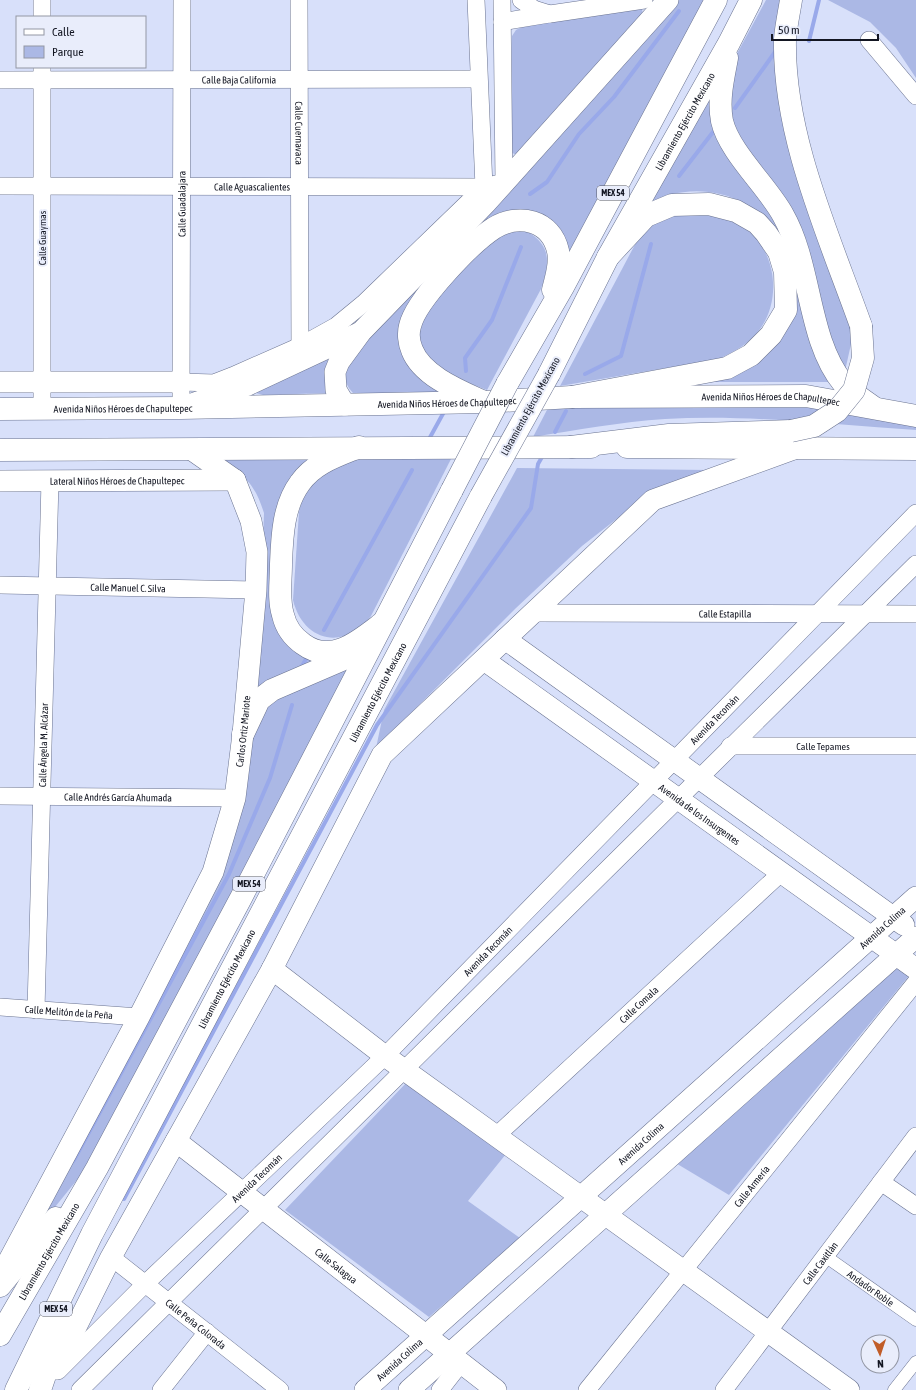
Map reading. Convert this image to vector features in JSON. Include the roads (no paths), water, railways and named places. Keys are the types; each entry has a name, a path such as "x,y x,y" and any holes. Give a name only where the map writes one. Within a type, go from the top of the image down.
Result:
{"main road":[{"name":"Libramiento Ejército Mexicano","path":"0,1336 97,1168 242,896 507,384 548,313 716,0"},
{"name":"Libramiento Ejército Mexicano","path":"34,1386 92,1234 481,496 549,374 608,257 729,43 751,0"},
{"path":"791,0 785,39 790,105 803,163 861,326 863,358 854,390 837,411 793,440"},
{"path":"729,43 720,96 723,122 735,148 783,214 799,249 826,356 843,383 873,407"},
{"path":"572,397 727,368 751,355 772,335 786,310 785,272 779,252 757,223 736,211 708,204 672,205 646,216 608,257"},
{"path":"484,402 450,386 434,376 412,351 408,337 410,326 421,300 460,258 494,228 512,221 534,221 544,227 554,239 558,251 559,263 548,313"},
{"name":"Avenida Niños Héroes de Chapultepec","path":"0,409 345,405 484,402 572,397 806,396 916,416"},
{"path":"0,450 571,447 669,435 793,440 916,449"},
{"path":"359,448 321,463 310,471 300,482 292,495 286,512 281,548 280,596 282,614 287,628 296,638 306,647 319,652 330,652 350,646 385,621"},
{"path":"243,734 259,700 272,690 372,647"},
{"path":"0,1286 97,1168"}],"street":[{"path":"42,0 42,16"},
{"name":"Calle Guadalajara","path":"181,408 182,0"},
{"name":"Calle Cuernavaca","path":"299,0 300,354"},
{"path":"476,0 478,79 494,185"},
{"path":"181,408 248,385 300,354 347,318 494,185 502,0"},
{"path":"521,0 534,9 550,14"},
{"path":"502,22 644,0"},
{"path":"345,405 336,390 334,372 339,362 362,332 494,185 668,0"},
{"path":"869,40 916,96"},
{"name":"Calle Baja California","path":"0,80 42,74 182,81 478,79"},
{"name":"Calle Guaymas","path":"42,74 42,408"},
{"name":"Calle Aguascalientes","path":"0,186 300,187 494,185"},
{"path":"0,382 214,383 362,332"},
{"path":"34,1386 111,1257 272,969 382,755 653,500 793,440"},
{"path":"192,450 235,480"},
{"name":"Calle Ángela M. Alcázar","path":"36,1010 50,480"},
{"name":"Lateral Niños Héroes de Chapultepec","path":"0,481 235,480"},
{"name":"Carlos Ortiz Mariote","path":"138,1018 213,872 235,798 243,734 256,590 257,552 251,521 235,480"},
{"name":"Avenida Tecomán","path":"34,1386 145,1284 385,1056 916,512"},
{"path":"80,1390 698,777 916,564"},
{"name":"Calle Manuel C. Silva","path":"0,586 256,590"},
{"name":"Calle Estapilla","path":"534,612 916,614"},
{"path":"505,639 916,934"},
{"name":"Avenida de los Insurgentes","path":"484,660 916,969"},
{"path":"564,718 585,697"},
{"name":"Calle Tepames","path":"730,746 916,746"},
{"name":"Calle Andrés García Ahumada","path":"0,796 235,798"},
{"name":"Calle Comala","path":"496,1136 781,873"},
{"name":"Avenida Colima","path":"365,1390 916,897"},
{"path":"409,1390 455,1358 606,1214 895,954 916,937"},
{"path":"272,969 385,1056 847,1389"},
{"name":"Calle Armería","path":"587,1390 916,982"},
{"name":"Calle Melitón de la Peña","path":"1,1009 36,1010 138,1018"},
{"path":"0,1277 138,1018"},
{"name":"Calle Caxitlán","path":"724,1390 916,1136"},
{"name":"Calle Salagua","path":"176,1141 496,1390"},
{"path":"881,1182 916,1206"},
{"name":"Andador Roble","path":"825,1256 916,1320"},
{"name":"Calle Peña Colorada","path":"111,1257 280,1390"},
{"path":"161,1390 207,1332"},
{"path":"440,1390 455,1358"},
{"path":"894,1390 916,1362"}],"waterway":[{"path":"809,41 819,0"},
{"path":"530,194 547,182 579,134 614,97 679,11"},
{"path":"735,108 775,52"},
{"path":"679,176 713,132"},
{"path":"585,374 621,356 651,244"},
{"path":"466,371 465,358 492,320 521,247"},
{"path":"428,441 445,410"},
{"path":"555,432 566,411"},
{"path":"124,1199 377,725 531,508 538,464 542,457"},
{"path":"324,630 412,470"},
{"path":"301,668 307,657"},
{"path":"71,1163 229,874 270,778 292,705"}]}
